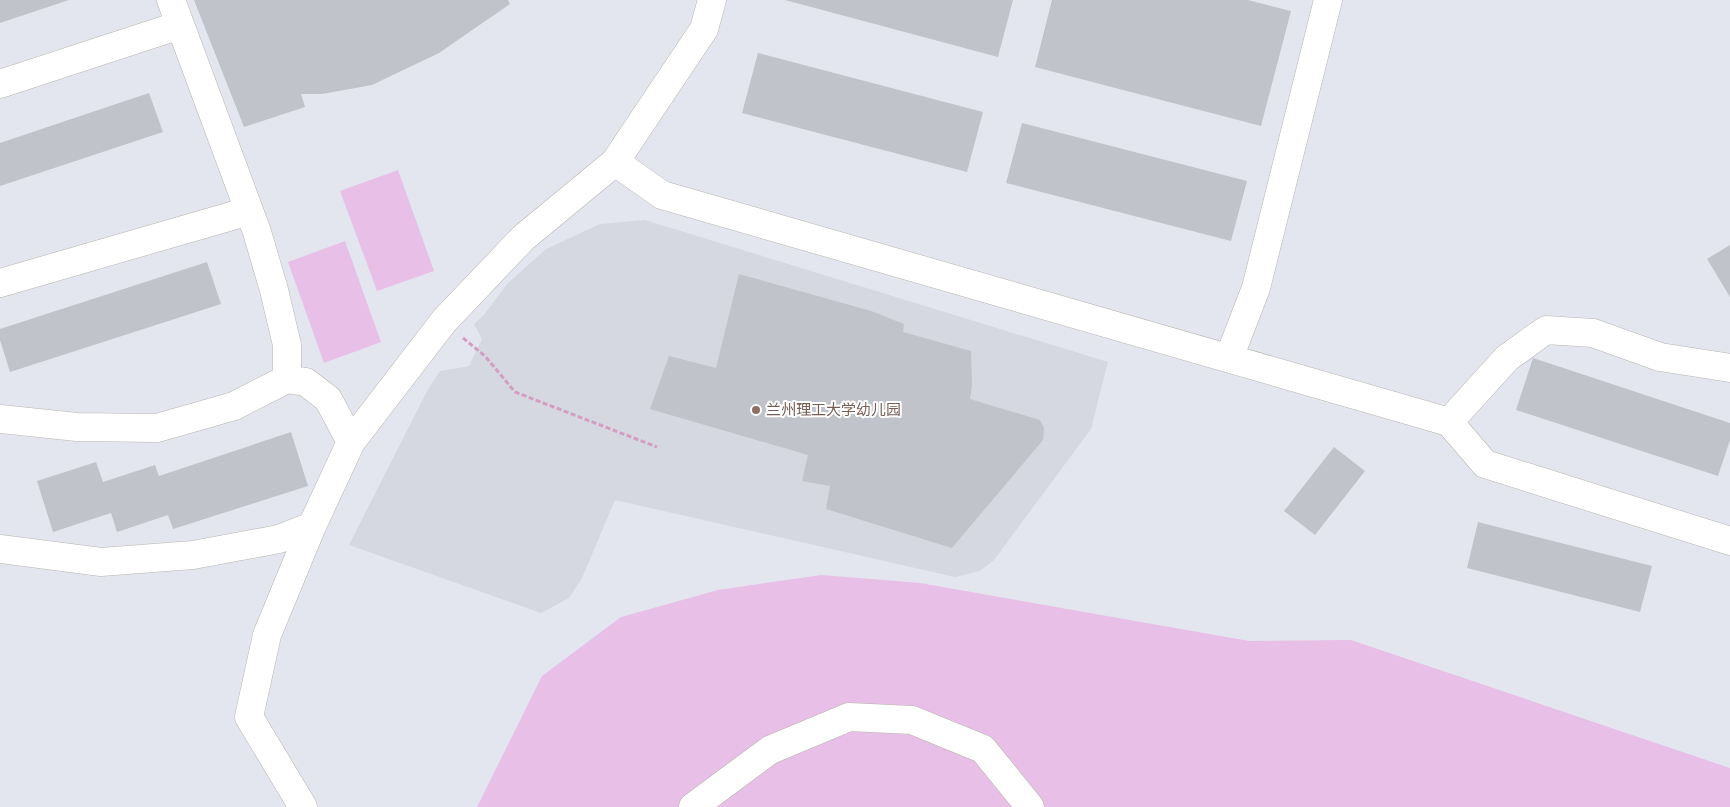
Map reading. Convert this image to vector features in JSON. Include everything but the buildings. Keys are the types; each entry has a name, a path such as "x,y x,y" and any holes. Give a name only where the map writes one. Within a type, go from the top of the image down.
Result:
{"street":[{"path":"303,807 249,717 267,635 312,526 351,442 444,321 523,238 615,162 704,29 712,0"},
{"path":"1229,358 1256,288 1328,0"},
{"path":"0,84 175,12 249,211 274,290 287,345 288,378"},
{"path":"615,162 662,195 1449,422 1485,464 1730,541"},
{"path":"0,283 249,211"},
{"path":"1449,422 1507,358 1546,330 1593,333 1660,357 1730,368"},
{"path":"0,419 77,427 157,428 234,406 288,378 306,382 328,399 351,442"},
{"path":"0,548 101,562 202,553 279,540 312,526"},
{"path":"693,807 770,750 849,717 912,720 983,749 1030,807"}],"path":[{"path":"444,321 485,356 515,392 657,447"}],"shaded area":[{"path":"398,170 434,271 377,291 340,191"},
{"name":"兰州理工大学幼儿园","path":"645,220 1108,362 1091,429 994,560 980,571 955,577 615,500 582,578 569,598 541,613 349,545 427,391 440,371 469,366 482,339 474,324 483,316 507,284 546,249 600,224"},
{"path":"345,241 381,342 324,363 288,262"},
{"path":"821,575 920,583 1249,641 1351,640 1730,768 1730,807 477,807 542,676 621,617 718,590"}],"place":[{"name":"兰州理工大学幼儿园","path":"756,410"}]}
